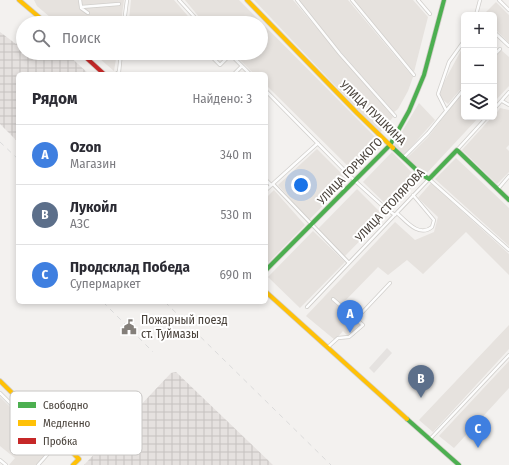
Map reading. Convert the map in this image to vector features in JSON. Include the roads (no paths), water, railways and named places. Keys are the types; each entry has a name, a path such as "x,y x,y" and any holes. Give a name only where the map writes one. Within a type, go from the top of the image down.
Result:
{"main road":[{"path":"19,0 38,16"},
{"name":"УЛИЦА ПУШКИНА","path":"247,0 262,16"},
{"name":"УЛИЦА ГОРЬКОГО","path":"268,268 354,180 378,159 390,145 409,111 424,75 444,0"},
{"name":"УЛИЦА ПУШКИНА","path":"268,22 351,108 421,174 430,178"},
{"path":"88,60 102,72"},
{"path":"457,150 509,200"},
{"name":"УЛИЦА СТОЛЯРОВА","path":"430,178 457,150"},
{"path":"268,294 459,465"},
{"path":"0,382 10,392"},
{"path":"73,465 79,459 75,455"}],"street":[{"path":"80,0 81,7 88,13"},
{"path":"125,16 126,0"},
{"path":"179,0 194,16"},
{"path":"297,0 336,49 395,116"},
{"path":"352,0 414,75"},
{"path":"418,0 430,14"},
{"path":"477,12 480,0"},
{"path":"499,0 509,10"},
{"path":"81,7 119,4"},
{"path":"497,35 509,46"},
{"path":"446,110 438,94 448,62 461,45"},
{"path":"497,52 500,49"},
{"path":"119,72 120,60"},
{"path":"215,60 220,65 225,60"},
{"path":"236,60 248,72"},
{"path":"236,72 242,66"},
{"path":"404,158 428,133 461,92"},
{"path":"497,106 509,92"},
{"path":"268,93 354,180 385,208 418,230 424,231 432,227 434,220 413,195"},
{"path":"502,101 509,105"},
{"name":"УЛИЦА СТОЛЯРОВА","path":"457,150 484,120"},
{"path":"268,188 318,143"},
{"path":"497,189 509,176"},
{"name":"УЛИЦА СТОЛЯРОВА","path":"308,307 430,178"},
{"name":"УЛИЦА ПУШКИНА","path":"430,178 509,250"},
{"path":"268,181 350,263"},
{"path":"356,319 390,283"},
{"path":"328,347 338,338 349,337 355,334 363,325 333,299"},
{"path":"430,439 509,355"},
{"path":"0,393 10,403"},
{"path":"38,465 47,455"},
{"path":"0,460 6,465"}],"railway":[{"path":"0,142 16,157"},
{"path":"105,304 153,352"},
{"path":"167,304 331,465"}],"place":[{"name":"Пожарный поезд ст. Туймазы","path":"129,327"},
{"name":"Ozon","path":"350,333"},
{"name":"Лукойл","path":"421,398"},
{"name":"Продсклад Победа","path":"478,448"}]}
